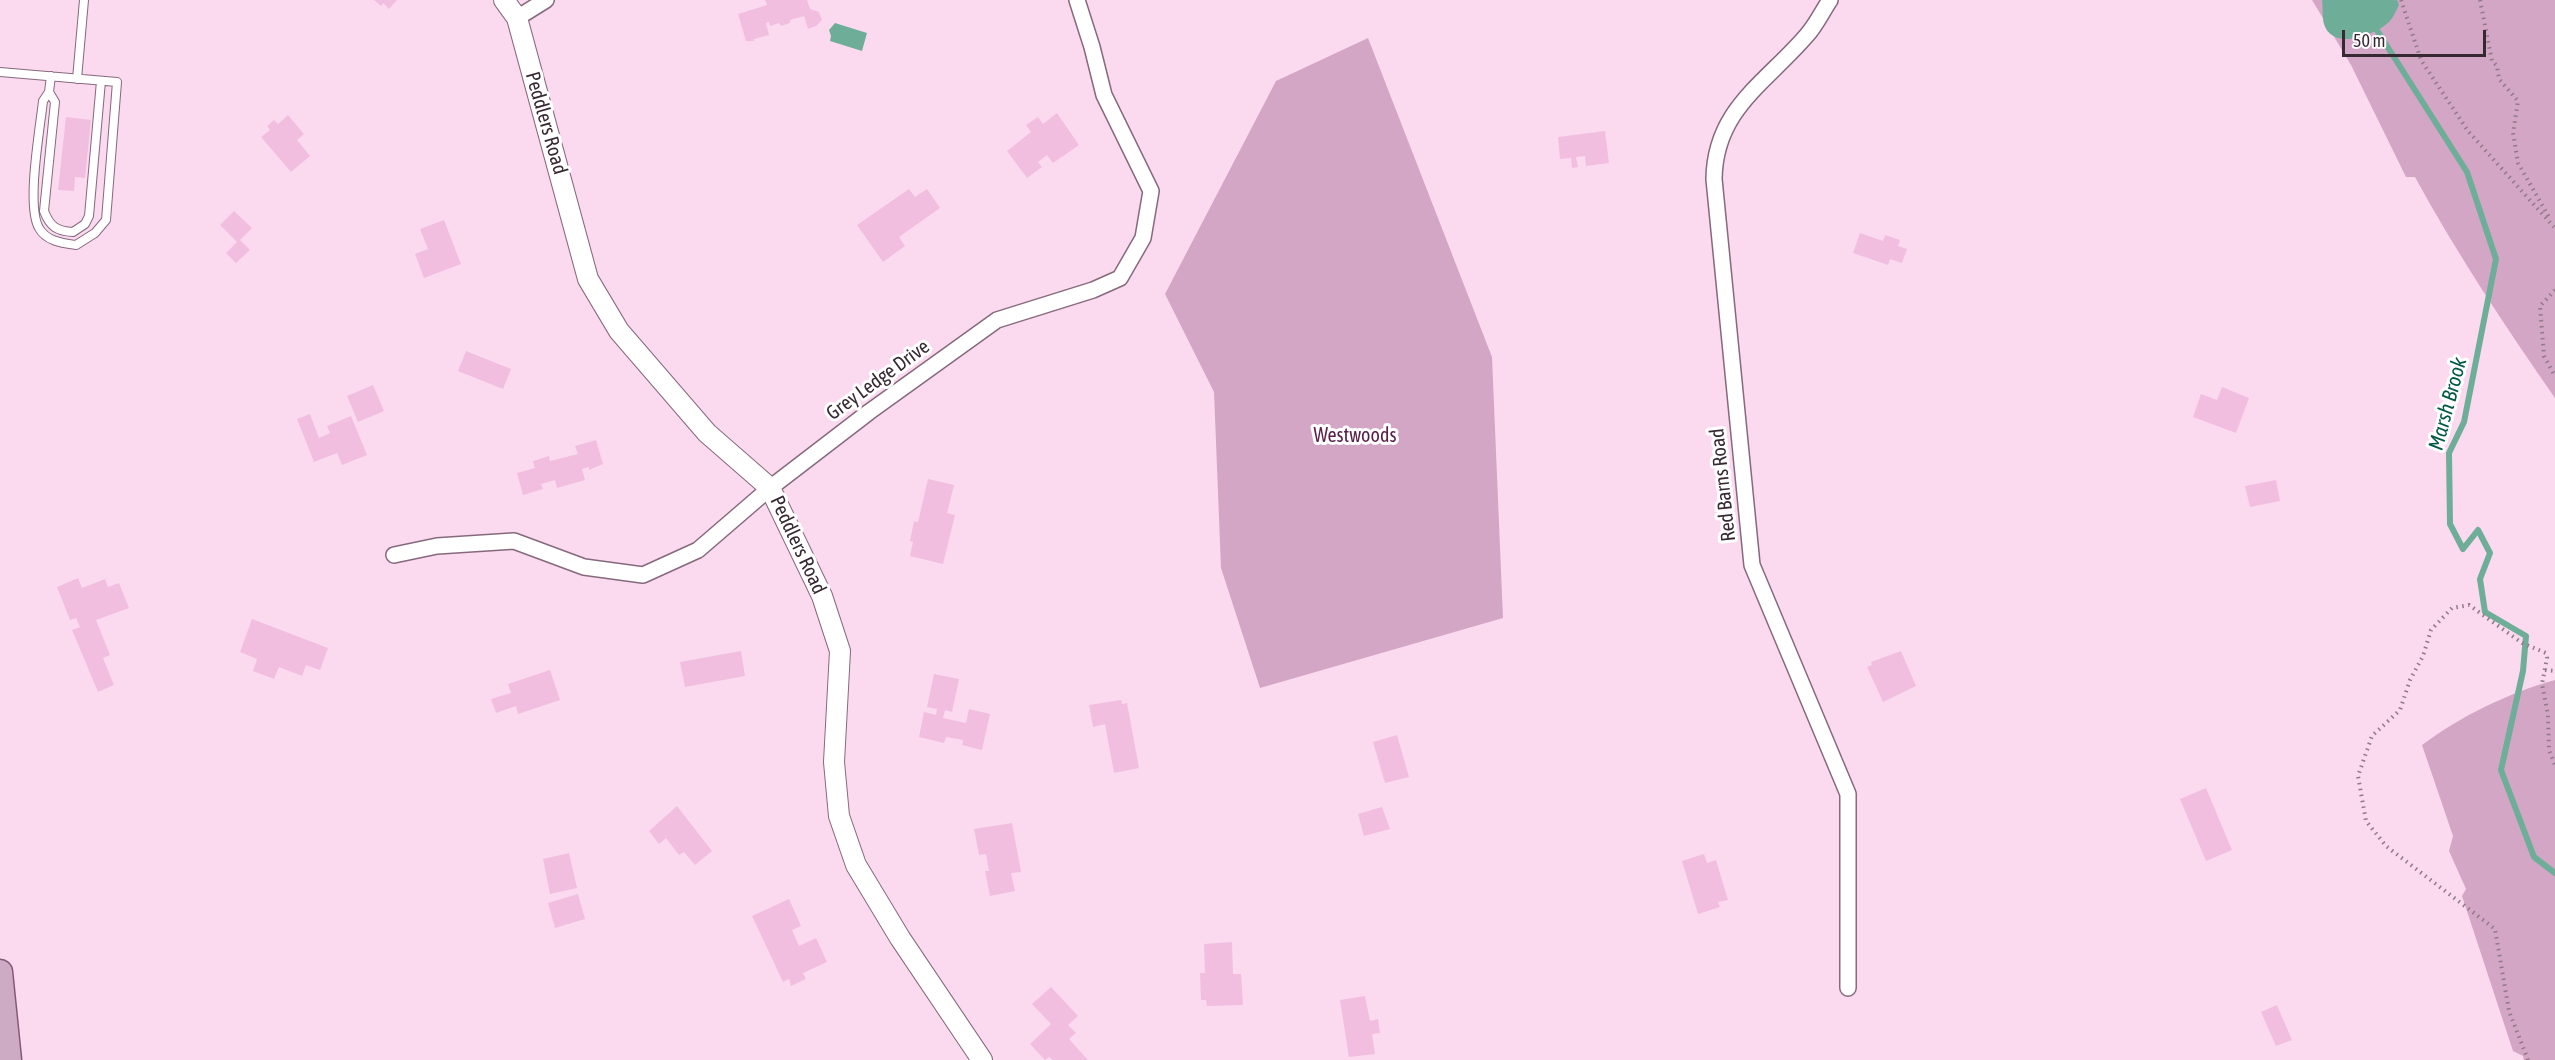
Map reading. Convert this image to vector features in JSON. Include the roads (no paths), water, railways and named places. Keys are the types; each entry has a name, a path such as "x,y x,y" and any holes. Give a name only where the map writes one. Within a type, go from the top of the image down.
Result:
{"main road":[{"path":"0,972 9,1060"}],"street":[{"name":"Peddlers Road","path":"504,0 517,18 588,279 619,331 707,433 770,488 822,596 840,651 834,762 839,816 856,865 900,938 982,1060"},
{"path":"517,18 546,0"},
{"name":"Grey Ledge Drive","path":"394,555 437,546 514,541 584,567 643,574 698,550 770,488 869,412 997,320 1093,290 1120,278 1143,238 1151,191 1104,95 1077,0"},
{"name":"Red Barns Road","path":"1830,0 1808,34 1739,105 1723,130 1718,145 1714,179 1752,565 1848,794 1848,988"}],"lane":[{"path":"77,79 84,0"},
{"path":"0,72 51,76 77,79 117,82 106,220 94,233 76,245 54,242 39,229 34,210 43,101 49,92 51,76"},
{"path":"49,92 55,102 44,211 48,223 59,231 73,232 85,224 89,216 101,81"}],"waterway":[{"name":"Marsh Brook","path":"2373,24 2467,172 2496,259 2464,422 2449,453 2450,524 2463,549 2478,530 2490,553 2480,579 2485,612 2526,636 2523,671 2501,770 2534,857 2555,873"}],"park label":[{"name":"Westwoods","path":"1355,436"}]}
